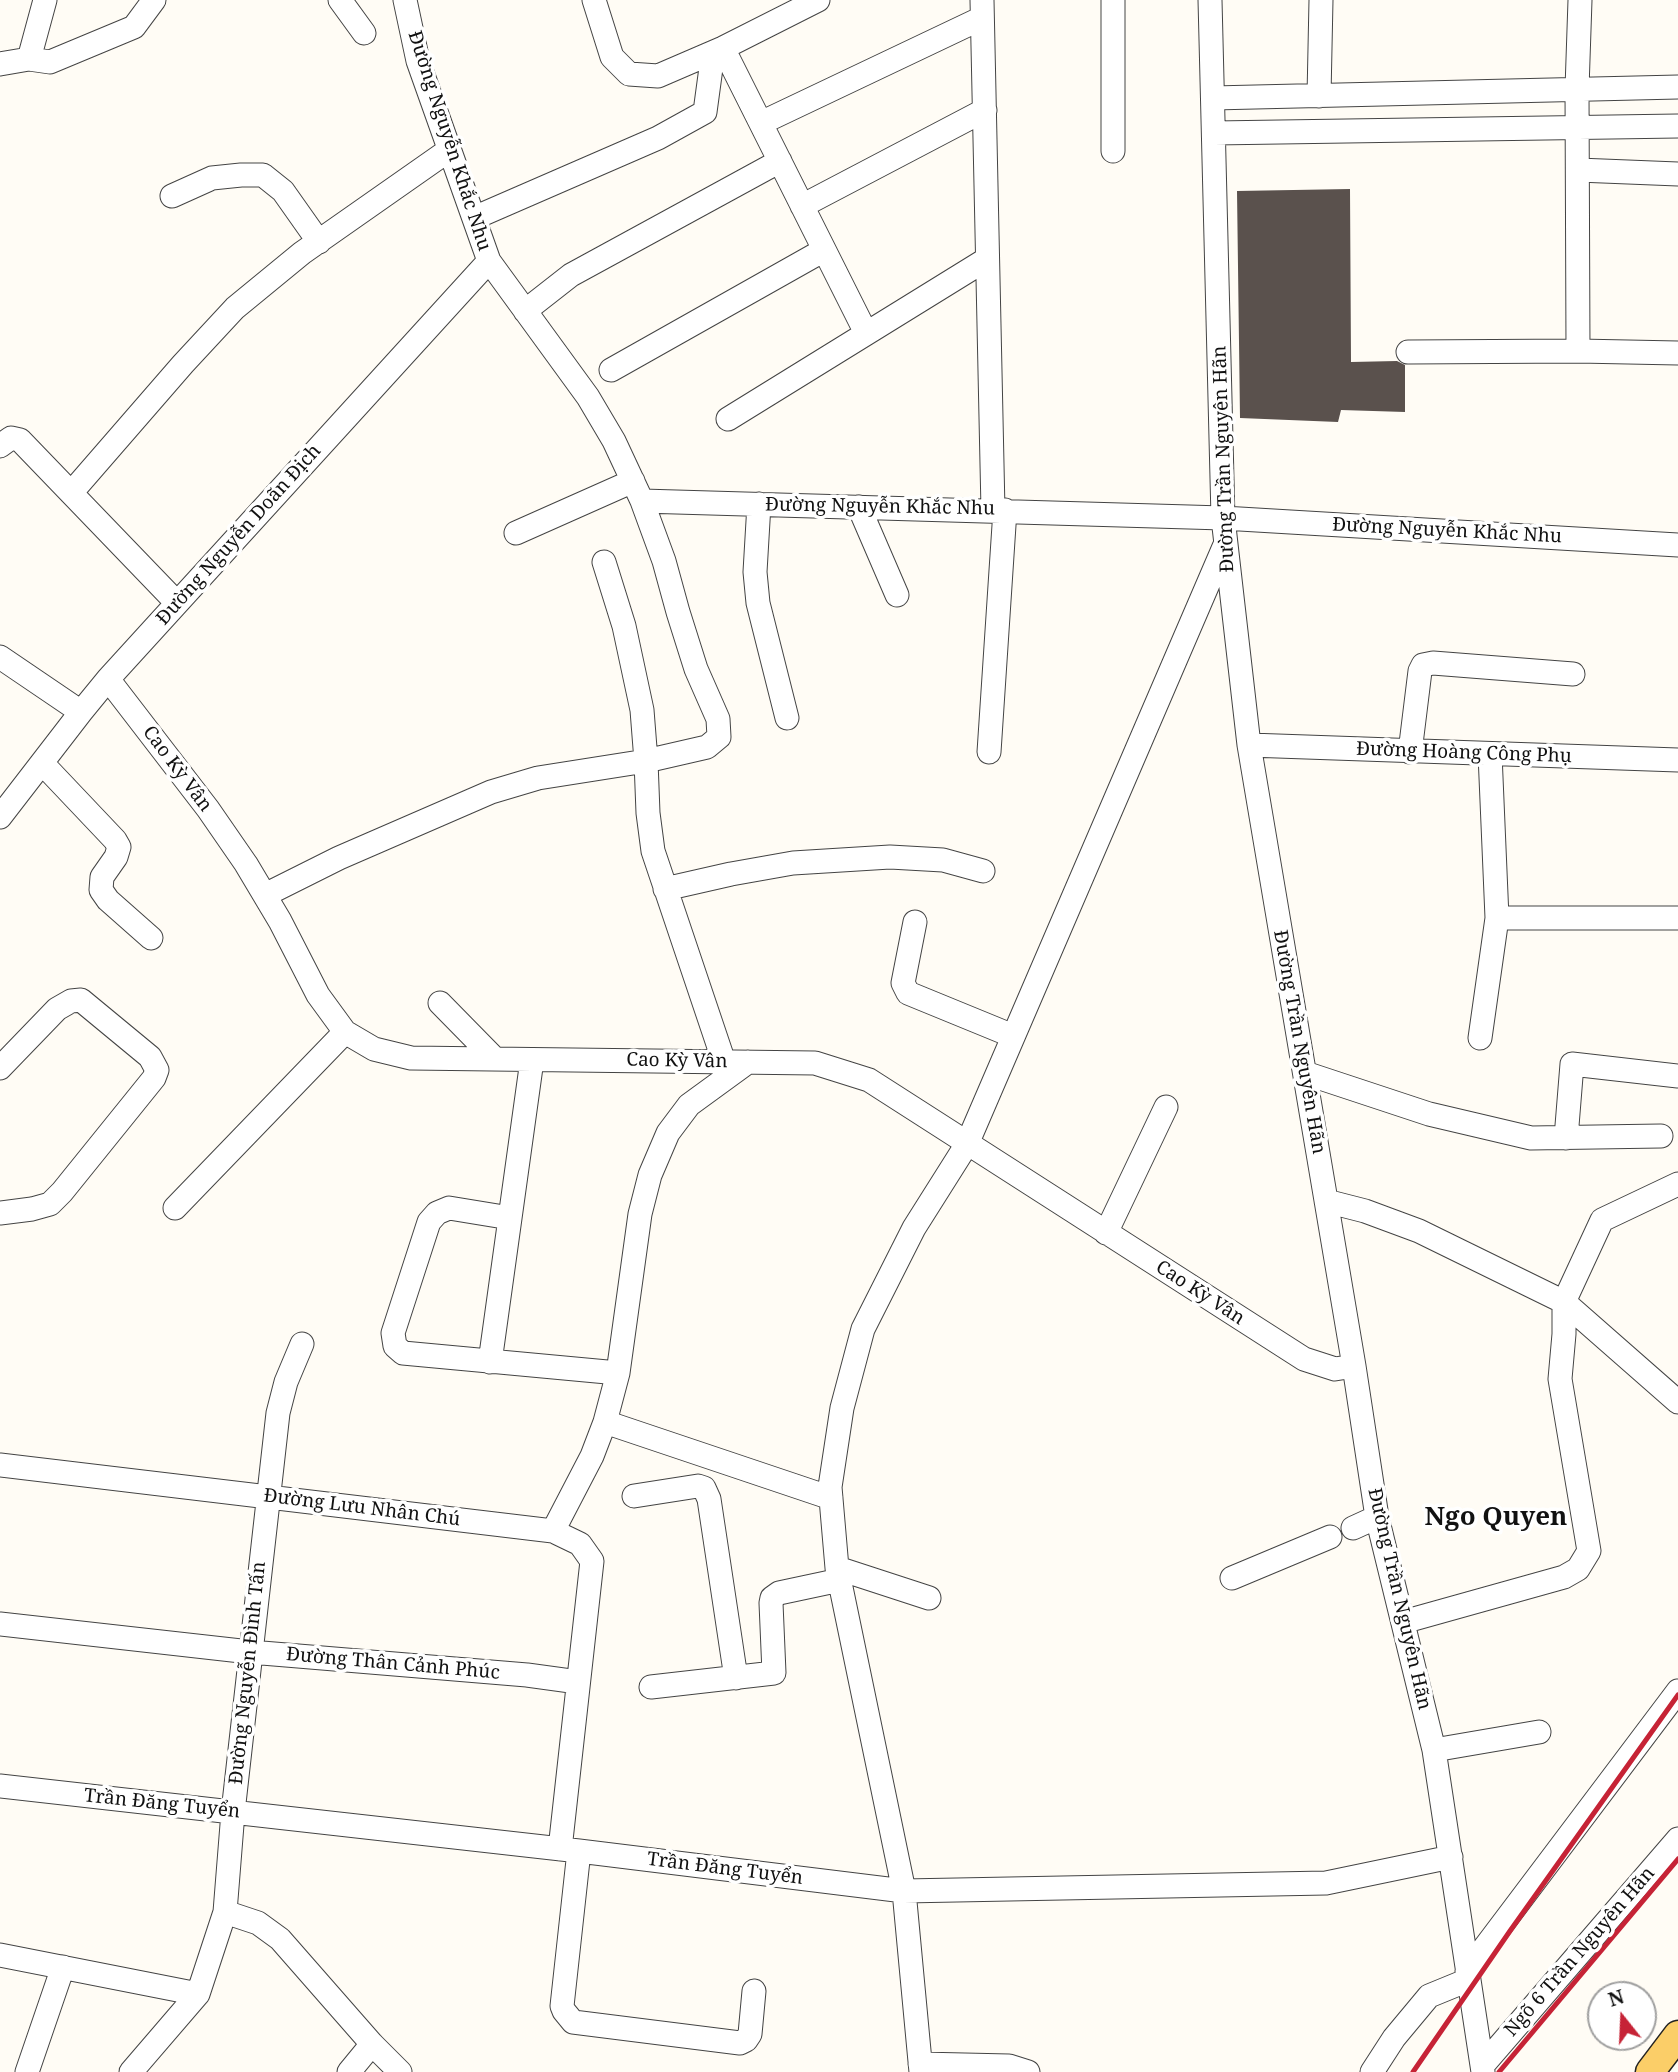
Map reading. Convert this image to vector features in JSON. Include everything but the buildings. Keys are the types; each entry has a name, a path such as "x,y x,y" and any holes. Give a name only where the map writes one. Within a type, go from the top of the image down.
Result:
{"main road":[{"path":"1650,2072 1678,2035"}],"street":[{"path":"29,59 45,0"},
{"path":"0,64 29,59 51,62 134,26 154,0"},
{"path":"340,0 364,33"},
{"name":"Đường Nguyễn Khắc Nhu","path":"405,0 418,61 489,261 588,397 614,441 637,491 759,504 1223,518 1678,545"},
{"path":"594,0 612,57 629,74 658,76 718,51 818,0"},
{"path":"1113,0 1113,151"},
{"name":"Đường Trần Nguyên Hãn","path":"1209,0 1223,518 1249,746 1377,1517 1434,1750 1483,2069"},
{"path":"1319,96 1321,0"},
{"path":"1578,351 1577,89 1580,0"},
{"path":"761,123 982,9 987,258 999,510 989,751"},
{"path":"718,51 761,123 866,333"},
{"path":"474,218 658,138 705,112 718,51"},
{"path":"1213,98 1678,87"},
{"path":"1420,94 1422,129"},
{"path":"802,206 985,110"},
{"path":"1214,134 1678,126"},
{"path":"71,493 235,308 319,242 449,149"},
{"path":"525,311 571,275 780,162"},
{"path":"1578,170 1678,174"},
{"path":"172,196 212,178 241,174 263,175 283,191 319,242"},
{"path":"611,370 824,250"},
{"path":"728,419 987,258"},
{"name":"Đường Nguyễn Doãn Địch","path":"0,817 108,679 489,261"},
{"path":"1408,352 1678,352"},
{"path":"0,446 11,438 20,440 177,603"},
{"path":"265,895 339,858 491,792 538,778 646,761 707,747 719,737 718,719 696,669 664,561 637,491 516,533"},
{"path":"759,504 755,572 758,603 787,718"},
{"path":"859,507 897,595"},
{"path":"1028,2072 1009,2066 920,2068 904,1891 839,1574 830,1487 842,1408 863,1329 914,1228 967,1144 1225,545"},
{"path":"604,562 634,666 642,710 653,851 724,1062"},
{"path":"0,657 81,712"},
{"path":"1410,752 1423,665 1433,663 1573,674"},
{"name":"Cao Kỳ Vân","path":"108,679 208,808 246,864 280,921 317,995 345,1032 374,1049 411,1058 815,1063 869,1080 1304,1359 1335,1369 1354,1366"},
{"name":"Đường Hoàng Công Phụ","path":"1249,746 1678,760"},
{"path":"1480,1038 1497,918 1490,754"},
{"path":"42,763 115,840 119,847 116,857 102,877 101,890 108,900 151,938"},
{"path":"665,889 793,863 891,857 943,860 983,871"},
{"path":"1497,918 1678,918"},
{"path":"915,922 903,983 908,993 1013,1036"},
{"path":"0,1068 57,1009 71,1001 81,1000 150,1058 157,1070 154,1078 50,1204 0,1213"},
{"path":"440,1003 495,1059"},
{"path":"175,1208 345,1032"},
{"path":"490,1362 532,1060"},
{"path":"554,1531 592,1456 605,1422 618,1373 640,1214 650,1175 667,1133 689,1105 748,1062"},
{"path":"1566,1138 1572,1064 1678,1076"},
{"path":"1304,1073 1416,1110 1531,1138 1661,1136"},
{"path":"1106,1233 1166,1107"},
{"path":"1403,1622 1563,1577 1578,1569 1589,1551 1560,1379 1564,1302 1602,1220 1678,1184"},
{"path":"1326,1201 1366,1211 1419,1231 1564,1302 1678,1402"},
{"path":"510,1218 449,1208 437,1213 429,1222 393,1333 395,1346 403,1353 618,1373"},
{"name":"Đường Nguyễn Đình Tấn","path":"131,2072 198,1994 225,1912 233,1812 278,1413 286,1382 302,1343"},
{"path":"605,1422 831,1498"},
{"name":"Đường Lưu Nhân Chú","path":"0,1465 554,1531 580,1544 592,1561 578,1682 562,2006 573,2022 740,2043 750,2034 754,1991"},
{"path":"634,1496 698,1486 704,1488 709,1499 736,1678"},
{"path":"1353,1528 1377,1517"},
{"path":"1232,1578 1329,1537"},
{"path":"651,1687 774,1674 771,1603 772,1598 779,1593 839,1574 929,1598"},
{"name":"Đường Thân Cảnh Phúc","path":"0,1624 250,1652 527,1675 578,1682"},
{"path":"1372,2072 1394,2038 1429,1996 1468,1976 1678,1690"},
{"path":"1434,1750 1539,1732"},
{"name":"Trần Đăng Tuyển","path":"0,1786 570,1850 904,1891 1326,1883 1451,1857"},
{"name":"Ngõ 6 Trần Nguyên Hãn","path":"1483,2069 1678,1839"},
{"path":"225,1912 258,1923 280,1939 400,2072"},
{"path":"0,1955 198,1994"},
{"path":"27,2072 63,1966"},
{"path":"349,2072 372,2044"}],"railway":[{"path":"1413,2072 1678,1695"},
{"path":"1499,2072 1678,1859"}],"district":[{"name":"Ngo Quyen","path":"1496,1518"}]}
